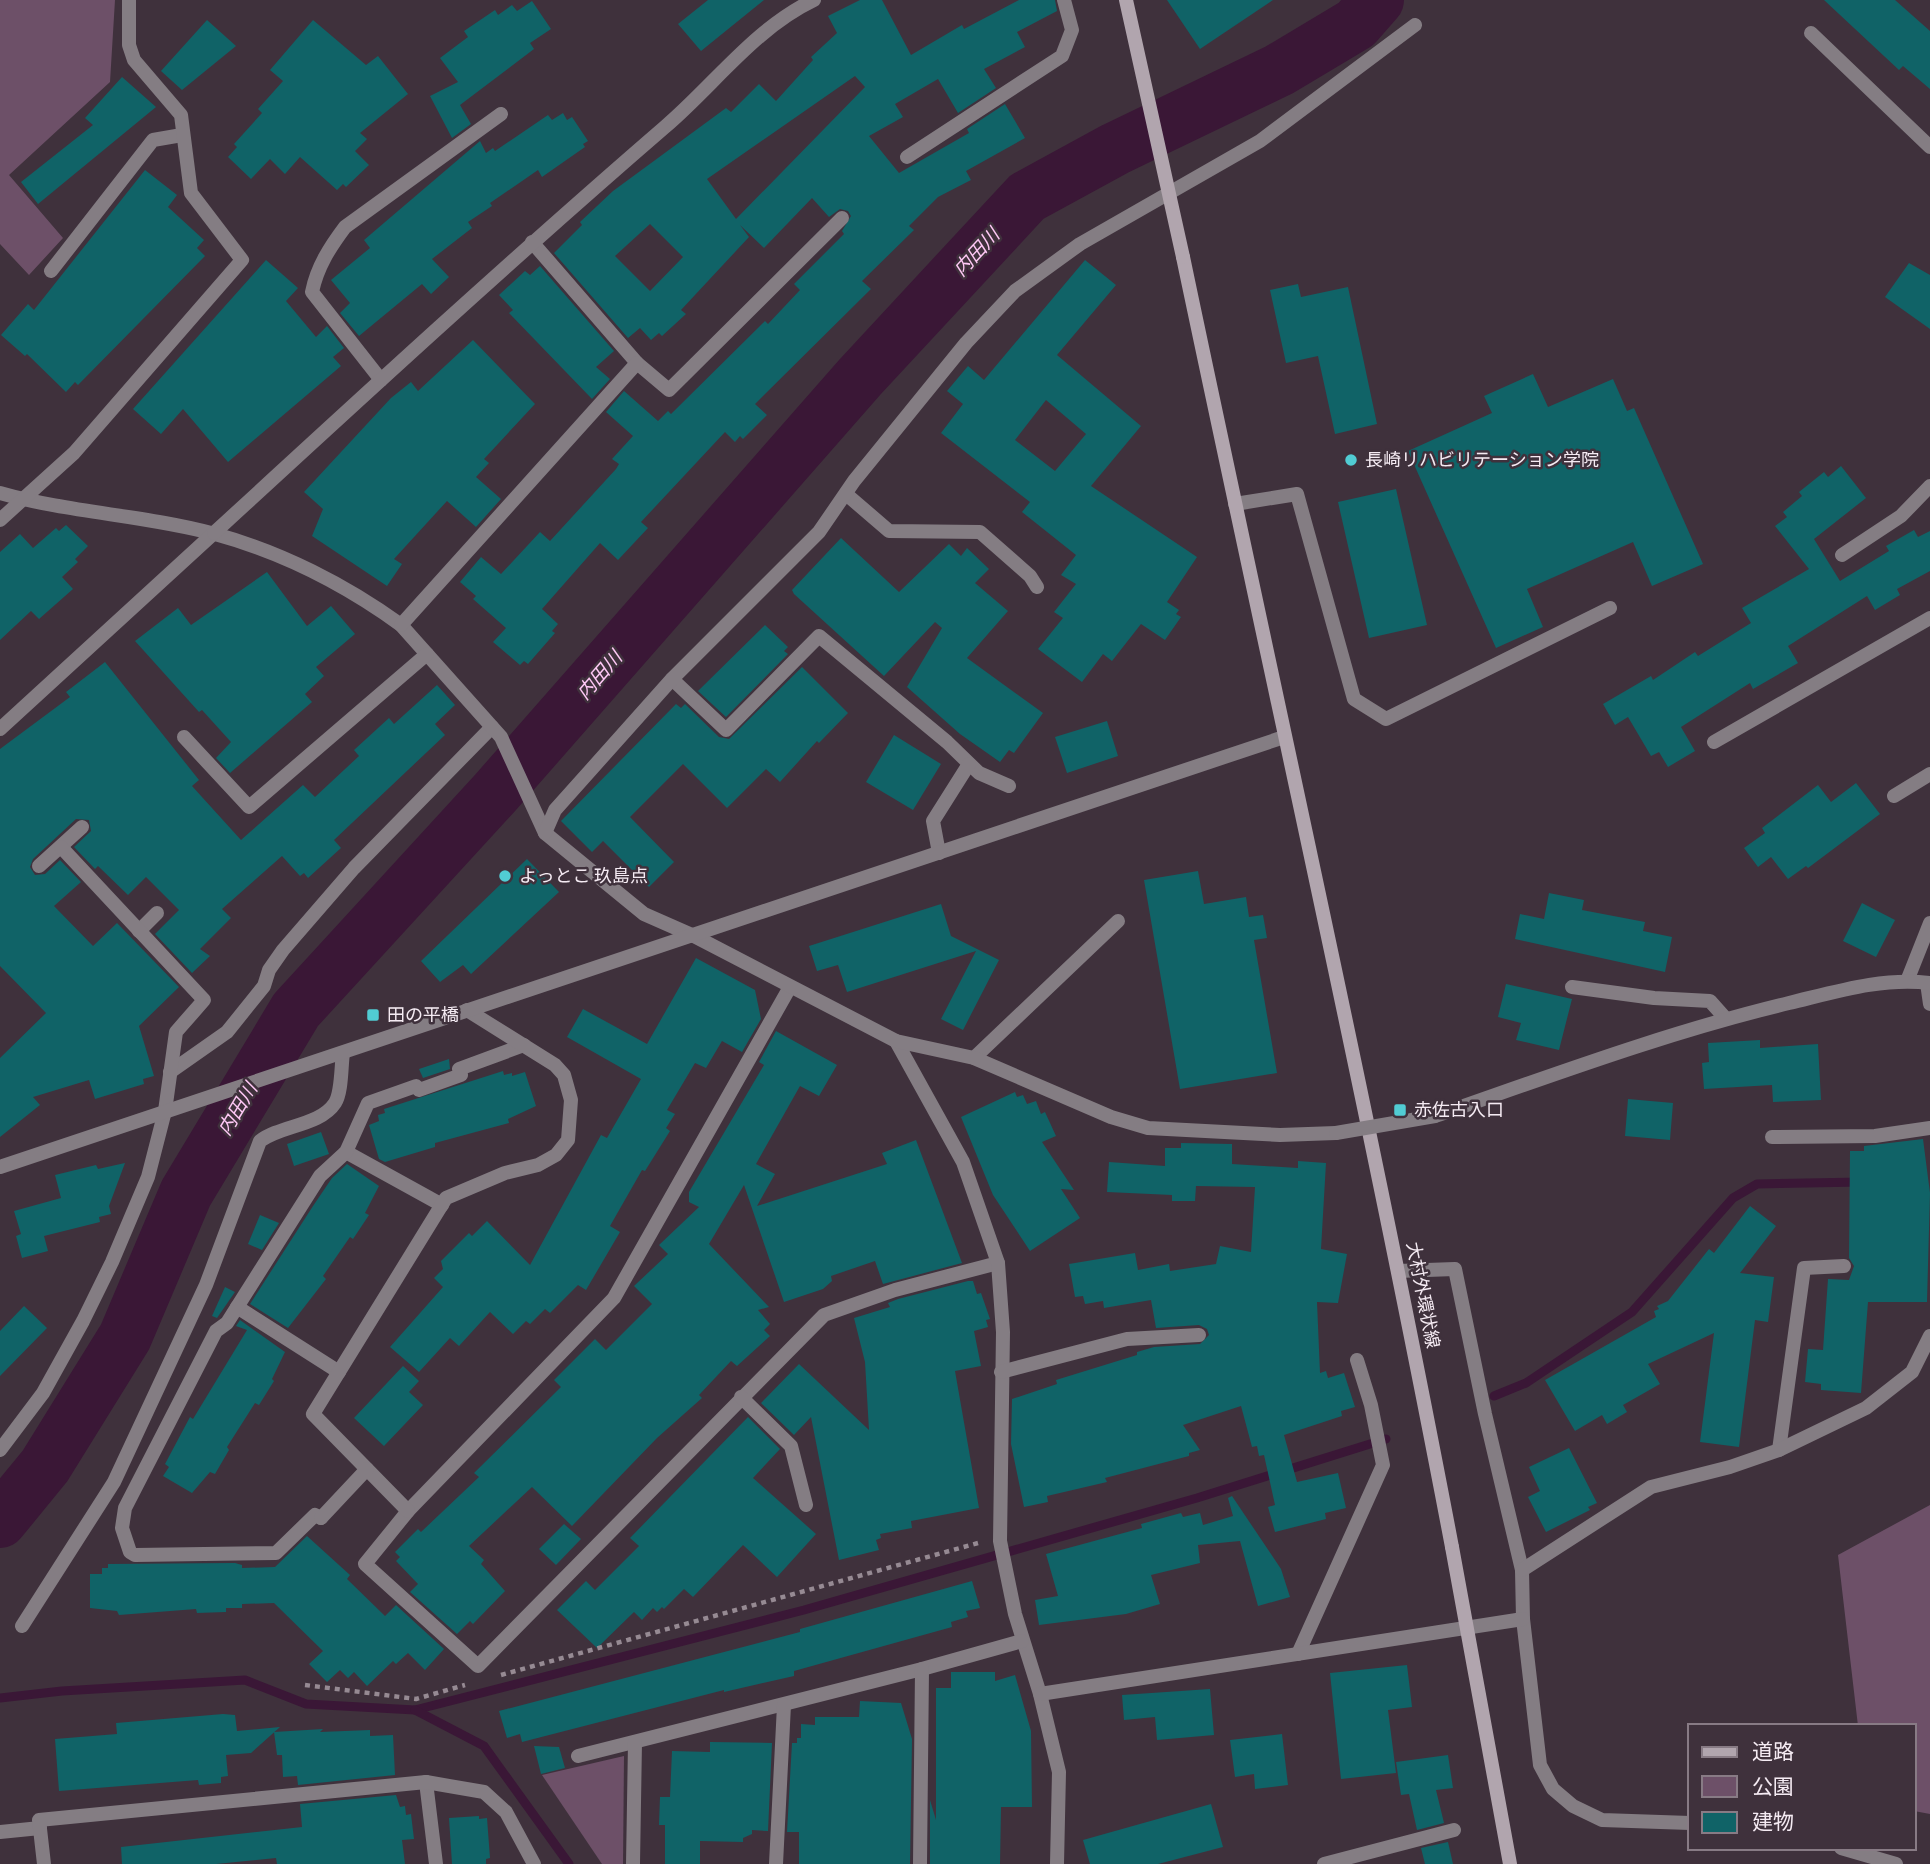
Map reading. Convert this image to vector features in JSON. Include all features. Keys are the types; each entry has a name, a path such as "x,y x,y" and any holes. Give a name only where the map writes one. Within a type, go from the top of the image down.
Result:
{"main road":[{"name":"大村外環状線","path":"1126,0 1365,1101 1452,1547 1510,1864"}],"street":[{"path":"0,520 74,453 243,260 191,193 181,115 134,61 129,45 129,0"},
{"path":"0,729 532,242 702,95 761,34 814,0"},
{"path":"907,157 1062,56 1072,30 1064,0"},
{"path":"545,833 555,810 673,679 819,532 966,343 1015,291 1080,244 1260,141 1415,25"},
{"path":"1811,33 1930,147"},
{"path":"381,380 312,292 315,277 328,249 345,227 501,114"},
{"path":"51,271 153,140 183,135"},
{"path":"532,242 637,363 670,390 842,218"},
{"path":"401,625 637,363"},
{"path":"1842,555 1901,516 1930,486"},
{"path":"0,493 214,533 311,570 401,625 497,732 536,820 545,833 644,914 694,936 896,1041 974,1058 1111,1118 1148,1128 1280,1135 1336,1133 1435,1116 1605,1054 1726,1019 1856,987 1908,981 1929,983 1930,1004"},
{"path":"846,494 889,531 979,532 1030,576 1037,587"},
{"path":"1235,504 1297,494 1354,699 1386,719 1610,608"},
{"path":"1714,743 1930,618"},
{"path":"673,679 726,730 819,636 979,774 1009,786"},
{"path":"184,737 249,807 427,654"},
{"path":"170,1072 227,1032 264,986 269,970 284,950 345,878 497,732"},
{"path":"0,1167 1284,737"},
{"path":"939,853 933,821 969,764"},
{"path":"1894,796 1930,775"},
{"path":"39,866 82,827"},
{"path":"0,1450 43,1393 83,1321 148,1177 165,1111 176,1032 204,1000 61,847"},
{"path":"139,931 157,913"},
{"path":"974,1058 1118,921"},
{"path":"1908,981 1916,953 1930,923"},
{"path":"790,987 614,1298 408,1511 365,1564 479,1673 741,1397 824,1315 895,1290 998,1263"},
{"path":"1572,987 1654,998 1710,1001 1726,1019"},
{"path":"408,1511 313,1414 446,1198 505,1173 538,1165 556,1154 568,1140 571,1100 564,1075 555,1065 467,1010"},
{"path":"896,1041 963,1162 998,1263 1003,1332 1000,1539 1014,1614 1040,1694 1059,1772 1056,1864"},
{"path":"368,1469 321,1518 315,1515 276,1553 135,1555 126,1543 121,1518 125,1508 216,1331 227,1323 320,1176 346,1152 368,1104 416,1086 419,1090 461,1075 459,1069 524,1045"},
{"path":"22,1626 114,1482 206,1285 260,1140 270,1133 321,1114 335,1102 343,1053"},
{"path":"1772,1137 1874,1136 1930,1128"},
{"path":"346,1152 442,1205"},
{"path":"1779,1450 1804,1268 1844,1266"},
{"path":"1398,1271 1455,1269 1485,1414 1522,1570 1523,1619 1540,1765 1553,1789 1573,1807 1602,1819 1688,1823"},
{"path":"237,1307 339,1372"},
{"path":"1002,1372 1127,1339 1199,1335"},
{"path":"1522,1570 1651,1486 1730,1468 1779,1450 1866,1408 1912,1372 1930,1336"},
{"path":"1298,1654 1383,1465 1371,1405 1357,1360"},
{"path":"741,1397 791,1447 806,1504"},
{"path":"1040,1694 1523,1619"},
{"path":"578,1756 784,1705 1022,1641"},
{"path":"920,1864 922,1669"},
{"path":"776,1864 784,1705"},
{"path":"633,1864 635,1742"},
{"path":"426,1782 436,1864"},
{"path":"44,1864 39,1820 426,1782 484,1793 506,1812 534,1864"},
{"path":"0,1832 40,1828"},
{"path":"1325,1864 1454,1830"},
{"path":"1848,1850 1896,1864"}],"path":[{"path":"305,1685 416,1699 479,1673 1000,1539"}],"green space":[{"path":"0,0 115,0 110,82 9,175 63,238 29,275 0,244"},
{"path":"1930,1505 1930,1814 1916,1811 1916,1724 1858,1724 1838,1555"},
{"path":"624,1756 623,1864 602,1864 542,1775"}],"building":[{"path":"708,0 764,0 701,51 678,24"},
{"path":"860,0 882,0 911,55 962,25 964,29 1019,0 1055,0 1057,11 1017,32 1025,47 984,69 996,88 958,113 938,79 895,104 903,117 869,136 899,173 969,133 967,129 1005,104 1025,138 966,171 971,180 938,197 909,226 914,230 862,281 871,289 755,404 767,415 743,439 740,436 735,442 725,432 641,522 648,528 618,560 600,543 542,609 558,624 552,631 555,633 528,664 524,661 520,665 493,642 506,628 473,599 476,596 460,582 481,557 501,574 540,532 550,541 616,469 619,464 612,459 633,436 606,412 624,391 658,421 668,411 671,414 765,321 768,324 800,290 794,284 844,234 842,231 851,216 848,211 840,209 829,217 812,198 764,248 740,225 749,237 681,310 686,314 662,336 659,333 651,340 640,328 628,338 554,253 582,225 580,222 613,191 726,108 731,112 759,84 776,101 813,60 811,57 837,33 828,16","holes":["855,76 865,87 736,219 707,179","650,224 683,257 650,291 615,256"]},
{"path":"1167,0 1273,0 1200,49"},
{"path":"1824,0 1895,0 1930,31 1930,89 1903,66 1899,70"},
{"path":"532,1 551,29 530,43 534,49 460,105 471,124 452,138 430,96 458,82 440,58 468,37 464,31 495,10 498,15 512,5 517,11"},
{"path":"207,20 236,46 182,90 161,71"},
{"path":"313,20 366,65 378,56 408,94 360,133 367,139 355,151 369,165 346,187 343,184 337,190 300,157 285,174 270,159 251,179 228,157 237,147 234,144 262,113 258,109 283,81 270,70"},
{"path":"122,77 156,107 38,204 21,182 93,125 85,118"},
{"path":"563,113 567,120 572,117 588,141 583,144 585,147 542,177 538,170 490,203 492,206 468,222 472,228 432,259 449,277 431,294 422,284 359,336 340,313 350,303 331,280 370,248 364,240 480,141 486,153 493,148 495,151 548,115 552,120"},
{"path":"145,170 177,195 168,207 204,240 197,248 205,256 78,385 75,382 66,392 27,354 25,356 1,335 28,304 34,310"},
{"path":"266,260 298,288 286,301 316,337 327,326 344,348 333,357 341,366 228,462 183,409 161,434 133,409"},
{"path":"1085,260 1116,285 1057,355 1141,426 1091,486 1197,557 1167,602 1179,610 1176,614 1181,617 1165,640 1141,624 1112,661 1103,654 1082,682 1038,649 1063,618 1054,612 1076,584 1061,575 1076,555 1022,512 1030,502 941,433 963,404 947,391 968,366 984,380","holes":["1046,400 1086,434 1055,471 1015,440"]},
{"path":"1909,263 1930,275 1930,329 1885,297"},
{"path":"540,266 614,351 596,367 610,379 592,399 509,313 513,310 499,295 525,271 530,275"},
{"path":"1298,284 1301,297 1348,287 1377,424 1335,434 1318,356 1286,363 1270,290"},
{"path":"473,340 535,404 484,459 489,463 476,477 501,499 476,527 447,501 394,559 402,564 387,586 312,536 323,509 304,492 391,398 411,382 418,391"},
{"path":"1533,374 1548,407 1613,379 1627,411 1634,408 1703,564 1652,586 1633,542 1527,589 1543,627 1496,648 1408,451 1492,413 1484,396"},
{"path":"1841,466 1866,498 1814,539 1840,581 1889,551 1886,546 1914,530 1918,537 1930,531 1930,571 1897,589 1900,595 1875,610 1867,596 1788,646 1798,663 1753,689 1750,683 1681,727 1695,751 1668,767 1659,752 1651,756 1628,717 1615,725 1603,704 1651,676 1653,680 1695,652 1698,656 1751,623 1742,608 1809,569 1775,526 1787,517 1783,512 1802,496 1799,492 1824,472 1828,477"},
{"path":"1396,489 1427,625 1369,638 1338,502"},
{"path":"66,525 88,546 75,559 78,562 62,577 73,589 39,619 31,611 0,640 0,552 20,534 33,548 56,528 59,531"},
{"path":"841,538 899,592 949,544 961,556 967,548 989,569 975,583 1008,611 967,658 1043,713 1014,753 1009,750 1000,762 960,734 907,687 942,628 935,622 884,676 794,594 792,590"},
{"path":"267,572 307,626 331,606 355,634 316,667 324,676 305,694 312,702 230,773 216,758 231,742 202,710 199,712 135,641 178,608 191,625"},
{"path":"765,625 788,647 784,651 788,654 726,717 698,691"},
{"path":"105,662 199,780 192,786 241,840 303,785 315,797 359,756 354,750 389,718 394,724 437,685 455,705 435,724 445,735 334,840 341,848 308,878 304,873 300,876 282,856 222,909 231,918 200,949 210,956 192,973 155,934 179,910 146,877 128,895 98,866 95,869 74,847 91,831 89,820 76,819 33,859 30,867 35,875 45,874 60,860 81,882 54,906 93,946 117,923 179,987 139,1026 154,1076 143,1079 144,1084 95,1099 89,1080 33,1097 40,1105 0,1137 0,1058 46,1013 0,966 0,749 70,697 66,692"},
{"path":"802,667 848,713 819,743 817,741 780,782 766,769 727,808 683,764 630,817 674,862 649,887 603,841 592,852 561,821 676,704 681,708 685,704 719,737 729,739"},
{"path":"1107,721 1118,756 1067,773 1055,737"},
{"path":"894,735 941,764 913,810 866,782"},
{"path":"1856,783 1880,814 1808,868 1806,866 1788,879 1771,857 1758,867 1744,848 1765,833 1762,828 1818,785 1831,802"},
{"path":"527,859 559,892 471,974 463,965 440,982 421,961"},
{"path":"1198,871 1204,904 1246,897 1249,917 1263,915 1267,938 1254,940 1277,1073 1180,1089 1144,880"},
{"path":"1549,893 1584,900 1582,910 1645,922 1643,931 1672,937 1665,972 1515,939 1520,914 1544,919"},
{"path":"1862,903 1895,920 1876,957 1843,941"},
{"path":"941,904 951,936 999,960 963,1030 941,1019 976,951 847,992 838,965 817,971 809,946"},
{"path":"696,958 755,990 761,1019 742,1052 722,1041 706,1068 695,1063 667,1110 675,1114 666,1128 670,1131 645,1171 642,1170 610,1226 620,1232 586,1290 578,1285 550,1313 545,1309 530,1324 526,1321 513,1334 490,1312 459,1346 450,1338 419,1372 390,1347 443,1287 434,1278 443,1269 441,1261 469,1233 472,1236 487,1221 530,1265 601,1135 607,1138 641,1079 567,1037 583,1009 647,1044"},
{"path":"1506,984 1572,999 1559,1050 1516,1040 1521,1023 1498,1017"},
{"path":"776,1031 837,1065 819,1096 800,1086 756,1164 775,1174 757,1206 887,1164 882,1153 916,1140 962,1263 883,1284 875,1261 831,1276 832,1281 823,1289 784,1302 744,1185 709,1244 769,1307 758,1310 770,1324 764,1330 770,1336 737,1366 731,1361 699,1395 702,1398 657,1438 572,1526 532,1487 469,1546 484,1560 481,1564 505,1591 473,1624 470,1621 457,1634 410,1592 418,1584 396,1561 400,1557 395,1552 418,1529 421,1532 479,1477 474,1473 561,1387 554,1380 595,1339 606,1350 652,1304 634,1286 668,1254 659,1245 699,1207 689,1202 689,1192 764,1065 759,1062"},
{"path":"1760,1040 1760,1048 1818,1044 1821,1100 1773,1102 1772,1085 1704,1089 1702,1063 1709,1062 1708,1043"},
{"path":"449,1059 450,1069 423,1078 419,1069"},
{"path":"503,1071 504,1075 512,1073 512,1076 525,1072 536,1106 508,1119 509,1123 435,1143 435,1147 385,1162 379,1159 369,1125 379,1121 378,1115 385,1113 384,1109"},
{"path":"1015,1092 1017,1097 1023,1095 1027,1104 1036,1101 1041,1114 1045,1112 1056,1136 1042,1142 1074,1190 1061,1189 1080,1218 1030,1251 993,1195 961,1117"},
{"path":"1628,1099 1673,1103 1670,1140 1625,1136"},
{"path":"321,1132 329,1154 294,1166 287,1144"},
{"path":"1923,1139 1930,1193 1927,1302 1868,1302 1861,1393 1821,1390 1821,1384 1805,1382 1808,1349 1823,1350 1828,1279 1849,1280 1854,1266 1849,1258 1850,1151 1864,1151 1864,1146"},
{"path":"1181,1143 1232,1144 1232,1164 1298,1168 1298,1161 1326,1163 1321,1249 1347,1254 1338,1303 1317,1302 1320,1373 1326,1371 1328,1378 1344,1373 1355,1407 1341,1411 1342,1416 1284,1435 1297,1482 1338,1473 1346,1508 1325,1513 1326,1519 1275,1532 1268,1507 1275,1505 1264,1455 1259,1456 1257,1446 1252,1447 1241,1406 1183,1425 1200,1450 1189,1453 1189,1456 1105,1478 1107,1482 1047,1496 1048,1502 1024,1507 1011,1444 1012,1399 1057,1384 1056,1380 1137,1355 1137,1352 1154,1347 1200,1344 1209,1335 1207,1329 1199,1325 1156,1328 1151,1300 1104,1308 1103,1301 1085,1304 1083,1296 1075,1297 1069,1264 1135,1253 1138,1270 1169,1264 1170,1271 1216,1264 1220,1246 1251,1252 1255,1187 1196,1186 1195,1201 1172,1201 1172,1195 1107,1192 1109,1162 1165,1166 1165,1148 1181,1148"},
{"path":"125,1163 109,1206 111,1214 99,1217 100,1222 44,1236 48,1251 22,1258 16,1236 21,1234 14,1211 61,1198 55,1175 96,1165 98,1169"},
{"path":"347,1164 379,1186 365,1213 369,1215 353,1239 350,1237 323,1276 326,1279 288,1328 250,1304 332,1178"},
{"path":"1750,1206 1776,1226 1740,1273 1774,1277 1768,1322 1755,1320 1739,1447 1700,1442 1714,1333 1648,1364 1660,1384 1623,1405 1627,1412 1607,1424 1602,1415 1575,1431 1545,1380 1656,1317 1654,1311 1659,1309 1657,1306 1668,1301 1709,1249 1714,1253"},
{"path":"260,1215 279,1223 262,1250 248,1244"},
{"path":"973,1281 977,1294 981,1293 990,1319 986,1320 988,1327 974,1331 981,1366 955,1371 979,1508 911,1521 912,1528 880,1534 881,1538 876,1540 879,1550 839,1560 811,1417 794,1435 761,1403 799,1364 869,1430 865,1362 854,1318 890,1307 888,1303 898,1299"},
{"path":"225,1287 235,1292 217,1318 212,1316"},
{"path":"24,1306 47,1328 0,1376 0,1331"},
{"path":"240,1320 285,1352 272,1379 274,1381 259,1405 255,1403 227,1447 229,1450 215,1474 210,1472 192,1493 163,1476 169,1467 165,1464 190,1417 193,1419 247,1330 236,1326"},
{"path":"403,1366 419,1381 409,1392 423,1405 384,1446 354,1418"},
{"path":"748,1417 780,1449 753,1478 816,1534 777,1577 743,1545 693,1597 684,1589 664,1609 662,1607 657,1612 653,1608 642,1620 634,1612 597,1648 557,1610 586,1581 595,1590 639,1546 630,1538"},
{"path":"1569,1448 1597,1503 1588,1507 1590,1510 1546,1532 1528,1497 1540,1491 1529,1467"},
{"path":"1232,1496 1281,1569 1290,1597 1258,1606 1240,1541 1198,1545 1200,1563 1151,1575 1160,1604 1126,1614 1039,1625 1035,1600 1058,1596 1046,1554 1142,1528 1141,1524 1181,1513 1183,1517 1200,1513 1203,1525 1233,1516 1228,1498"},
{"path":"564,1524 581,1539 556,1565 539,1549"},
{"path":"307,1536 350,1575 347,1579 385,1616 396,1605 444,1649 425,1670 408,1653 396,1664 393,1661 367,1686 354,1672 348,1678 340,1670 327,1682 309,1664 323,1651 274,1603 242,1604 242,1608 226,1608 226,1612 197,1613 196,1609 119,1615 117,1611 90,1608 90,1574 102,1574 102,1568 108,1568 108,1564 235,1563 242,1565 242,1568 275,1567"},
{"path":"972,1581 980,1608 966,1611 968,1617 951,1622 952,1627 794,1671 794,1676 724,1690 522,1742 520,1734 507,1738 499,1711 800,1632 800,1629"},
{"path":"1407,1665 1412,1707 1388,1710 1396,1773 1341,1779 1330,1673"},
{"path":"951,1672 995,1672 995,1681 1015,1675 1031,1731 1032,1807 1001,1807 1000,1864 930,1864 930,1800 936,1820 936,1688 951,1688"},
{"path":"1210,1689 1214,1735 1157,1740 1155,1717 1124,1720 1122,1695"},
{"path":"860,1701 901,1703 912,1739 910,1864 799,1864 799,1832 787,1832 792,1743 797,1743 797,1738 801,1738 801,1724 815,1725 815,1717 859,1717"},
{"path":"235,1715 237,1731 280,1727 251,1753 226,1755 228,1776 221,1777 221,1783 199,1785 198,1780 59,1791 55,1739 117,1734 116,1723"},
{"path":"323,1729 320,1732 370,1730 370,1736 393,1735 395,1775 298,1785 297,1776 283,1777 282,1755 277,1755 274,1732"},
{"path":"1282,1734 1288,1785 1255,1789 1254,1774 1235,1777 1230,1740"},
{"path":"710,1742 772,1743 768,1831 752,1830 752,1834 743,1838 743,1842 700,1841 700,1864 665,1864 665,1825 659,1825 660,1797 670,1797 672,1751 710,1752"},
{"path":"534,1746 559,1747 565,1768 541,1774"},
{"path":"1448,1755 1453,1788 1436,1790 1444,1823 1417,1830 1409,1794 1401,1795 1396,1762"},
{"path":"396,1795 400,1807 405,1806 406,1815 411,1814 414,1839 402,1840 405,1864 277,1864 276,1858 216,1864 122,1864 121,1847 302,1827 300,1804"},
{"path":"1211,1804 1223,1847 1158,1864 1090,1864 1083,1840"},
{"path":"479,1816 479,1819 487,1818 490,1858 486,1859 486,1864 452,1864 449,1818"},
{"path":"1448,1842 1453,1864 1425,1864 1421,1848"}],"waterway":[{"name":"内田川","path":"0,1521 45,1466 125,1337 186,1193 296,1010 495,793 860,377 1027,197 1115,149 1279,70 1356,24 1377,0"},
{"path":"1494,1396 1526,1383 1632,1312 1733,1198 1757,1184 1862,1182"},
{"path":"0,1698 62,1691 245,1680 306,1704 415,1710 804,1610 1197,1498 1386,1439"},
{"path":"415,1710 484,1746 569,1864"}],"place":[{"name":"長崎リハビリテーション学院","path":"1351,460"},
{"name":"よっとこ 玖島点","path":"505,876"},
{"name":"田の平橋","path":"373,1015"},
{"name":"赤佐古入口","path":"1400,1110"}]}
